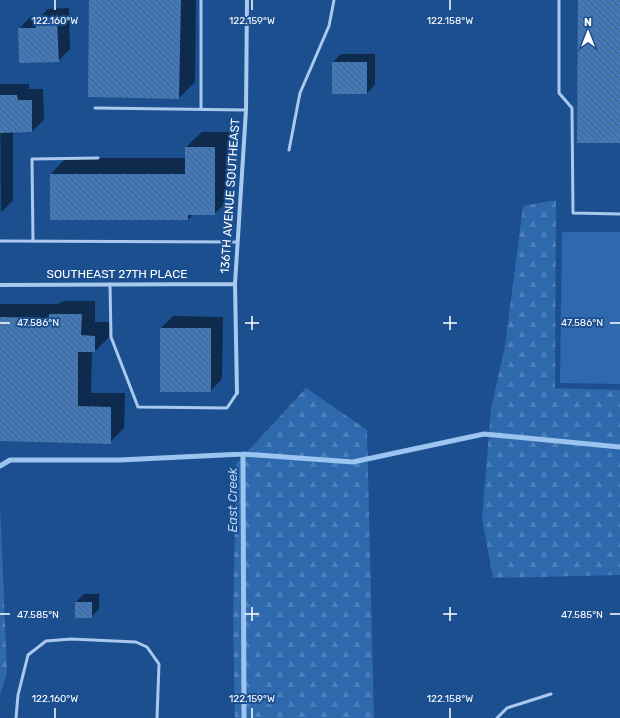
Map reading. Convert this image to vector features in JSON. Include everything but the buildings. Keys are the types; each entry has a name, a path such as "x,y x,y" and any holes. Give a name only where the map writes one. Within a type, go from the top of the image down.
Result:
{"street":[{"name":"136TH AVENUE SOUTHEAST","path":"237,393 235,284 246,110 247,0"},
{"name":"SOUTHEAST 27TH PLACE","path":"0,285 235,284"}],"lane":[{"path":"201,0 201,109"},
{"path":"289,150 300,93 329,26 334,0"},
{"path":"559,0 559,93 572,108 573,213 620,214"},
{"path":"95,108 246,110"},
{"path":"33,241 32,159 98,158"},
{"path":"0,241 238,242"},
{"path":"110,284 111,336 138,407 227,408 237,393"},
{"path":"16,718 18,695 28,655 46,641 71,638 136,642 147,647 159,664 157,718"},
{"path":"497,718 507,708 551,694"}],"green space":[{"path":"556,200 555,388 620,390 620,575 493,578 482,518 491,409 505,346 523,206"},
{"path":"562,232 620,232 620,384 560,383"},
{"path":"306,388 367,430 374,718 235,718 233,621 236,464"},
{"path":"0,503 7,673 0,694"}],"waterway":[{"path":"243,454 353,462 484,434 620,447"},
{"name":"East Creek","path":"0,466 10,460 120,460 243,454 244,718"}]}
